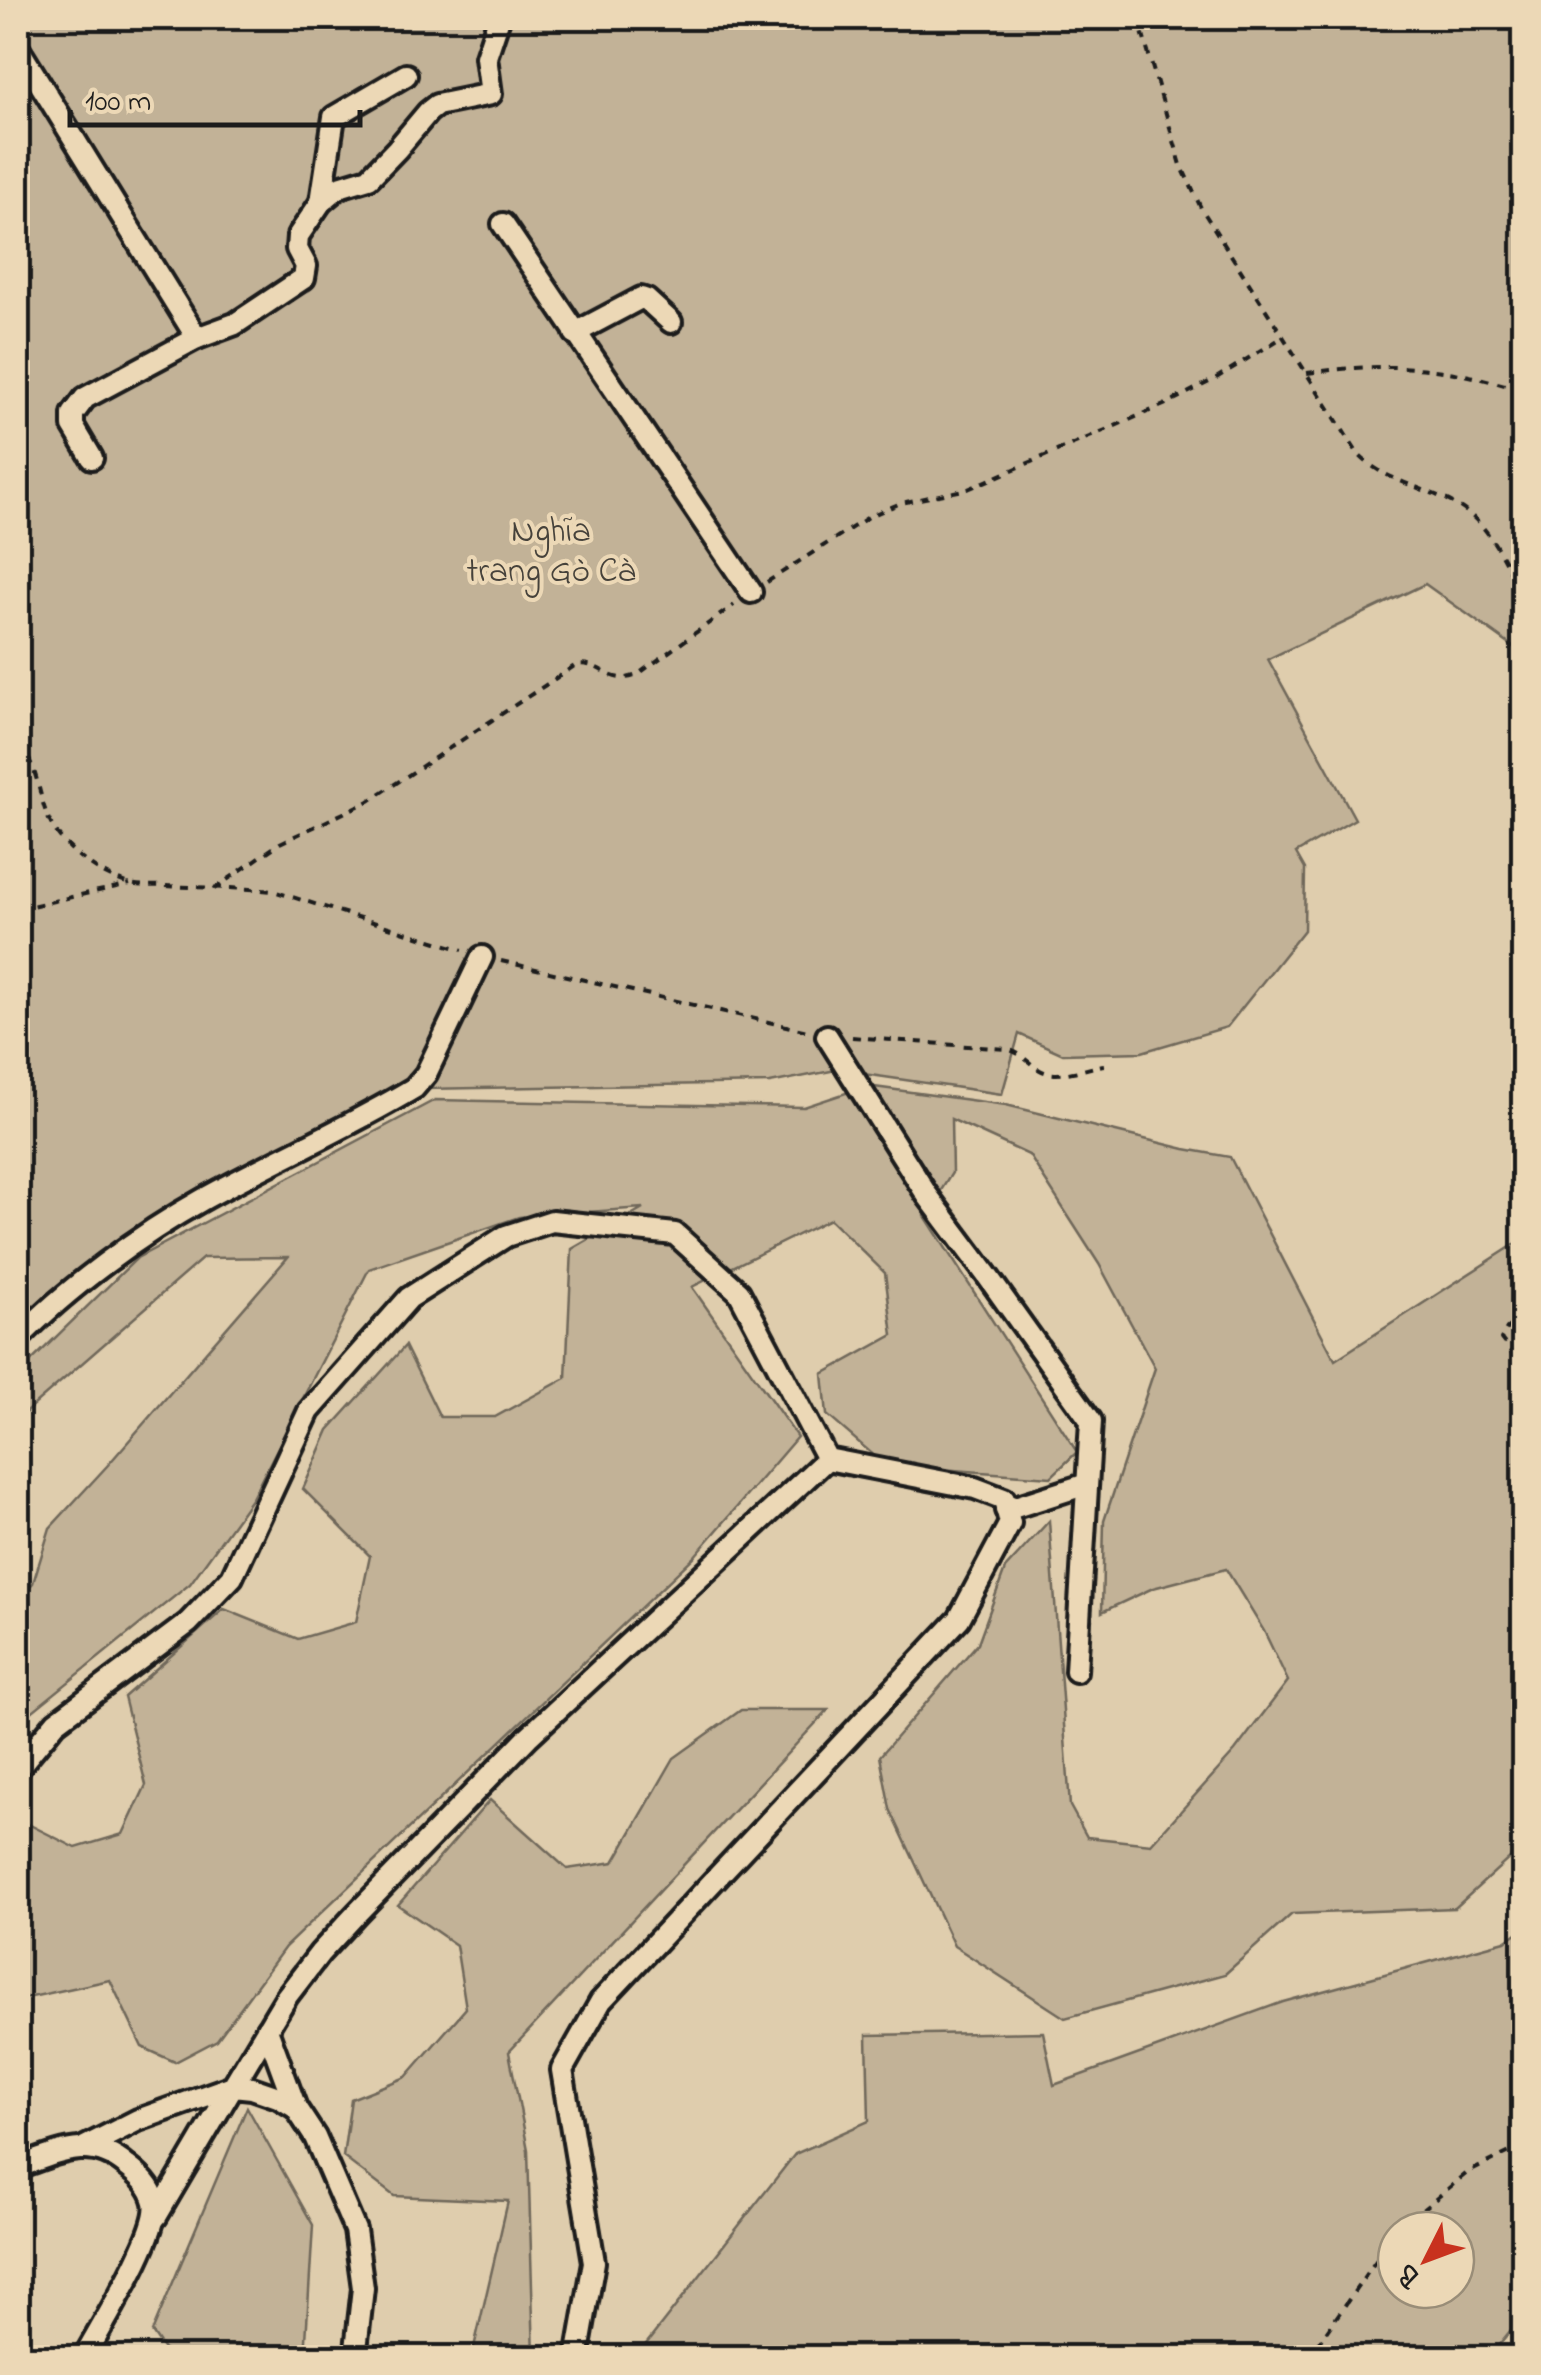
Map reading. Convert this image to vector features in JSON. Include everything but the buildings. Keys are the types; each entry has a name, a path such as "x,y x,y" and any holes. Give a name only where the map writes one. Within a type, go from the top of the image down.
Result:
{"street":[{"path":"92,458 73,426 78,406 98,390 197,338 235,324 304,278 306,266 297,249 298,236 321,202 339,187 369,178 437,105 492,94 486,58 500,18"},
{"path":"18,48 197,338"},
{"path":"321,202 334,117 406,74"},
{"path":"503,224 751,592"},
{"path":"575,333 641,298 671,322"},
{"path":"18,1339 43,1313 125,1250 198,1202 414,1088 426,1074 482,956"},
{"path":"827,1036 927,1196 1090,1421 1076,1671"},
{"path":"18,1768 56,1722 188,1623 232,1578 310,1411 409,1298 506,1236 552,1222 676,1234 739,1292 827,1459"},
{"path":"577,2358 594,2262 562,2070 600,2001 959,1619 1010,1523 1004,1499 975,1488 827,1459"},
{"path":"84,2358 156,2217 266,2029 320,1954 528,1737 827,1459"},
{"path":"1006,1510 1087,1484"},
{"path":"266,2029 296,2108 316,2138 355,2230 363,2288 355,2358"},
{"path":"18,2167 84,2147 138,2120 233,2086 278,2097 296,2108"},
{"path":"84,2147 104,2151 146,2182 155,2201 156,2217"}],"path":[{"path":"1138,18 1180,165 1201,208 1358,454 1382,472 1432,492 1470,514 1496,546 1524,598"},
{"path":"1306,373 1349,367 1408,366 1461,373 1524,391"},
{"path":"18,745 31,762 54,828 73,851 97,870 130,884"},
{"path":"18,909 130,884 273,892 482,956 827,1036 1006,1049 1016,1051 1051,1075 1104,1065"},
{"path":"1524,1315 1501,1338 1524,1369"},
{"path":"1422,2210 1467,2172 1524,2145"},
{"path":"1308,2358 1376,2261"}],"green space":[{"name":"Nghĩa trang Gò Cà","path":"18,18 1523,18 1523,654 1425,584 1268,659 1355,819 1296,853 1305,869 1304,930 1227,1027 1142,1052 1063,1054 1019,1034 1002,1094 836,1070 770,1083 422,1089 209,1202 18,1331"},
{"path":"867,1086 1006,1105 1230,1157 1335,1360 1523,1239 1523,1846 1455,1908 1292,1914 1225,1974 1065,2018 954,1946 890,1809 880,1756 978,1643 1005,1569 1049,1521 1070,1806 1087,1837 1151,1844 1235,1751 1288,1681 1264,1631 1226,1569 1153,1588 1102,1612 1104,1521 1155,1368 1099,1264 1029,1155 951,1119 952,1173 925,1216 1077,1452 1051,1477 885,1465 827,1415 823,1374 893,1335 885,1273 830,1219 692,1287 797,1437 694,1557 285,1947 217,2040 175,2062 142,2047 110,1980 18,2000 18,1819 76,1848 123,1834 146,1785 124,1697 224,1609 298,1639 356,1622 370,1556 303,1489 329,1430 405,1346 440,1417 495,1417 566,1378 572,1249 643,1208 519,1217 369,1269 252,1498 190,1584 18,1723 18,1598 33,1583 50,1528 288,1257 203,1258 18,1419 18,1374 137,1258 435,1100 804,1107"},
{"path":"741,1710 828,1710 509,2052 528,2150 534,2357 400,2357 472,2356 508,2201 394,2196 343,2157 351,2099 406,2077 466,2008 456,1945 398,1905 490,1800 567,1869 614,1862 674,1758"},
{"path":"1523,1929 1523,2315 1489,2357 636,2357 795,2154 869,2121 867,2035 1043,2032 1054,2085 1283,2002 1505,1941"},
{"path":"247,2107 313,2225 305,2357 169,2357 152,2332"}]}
